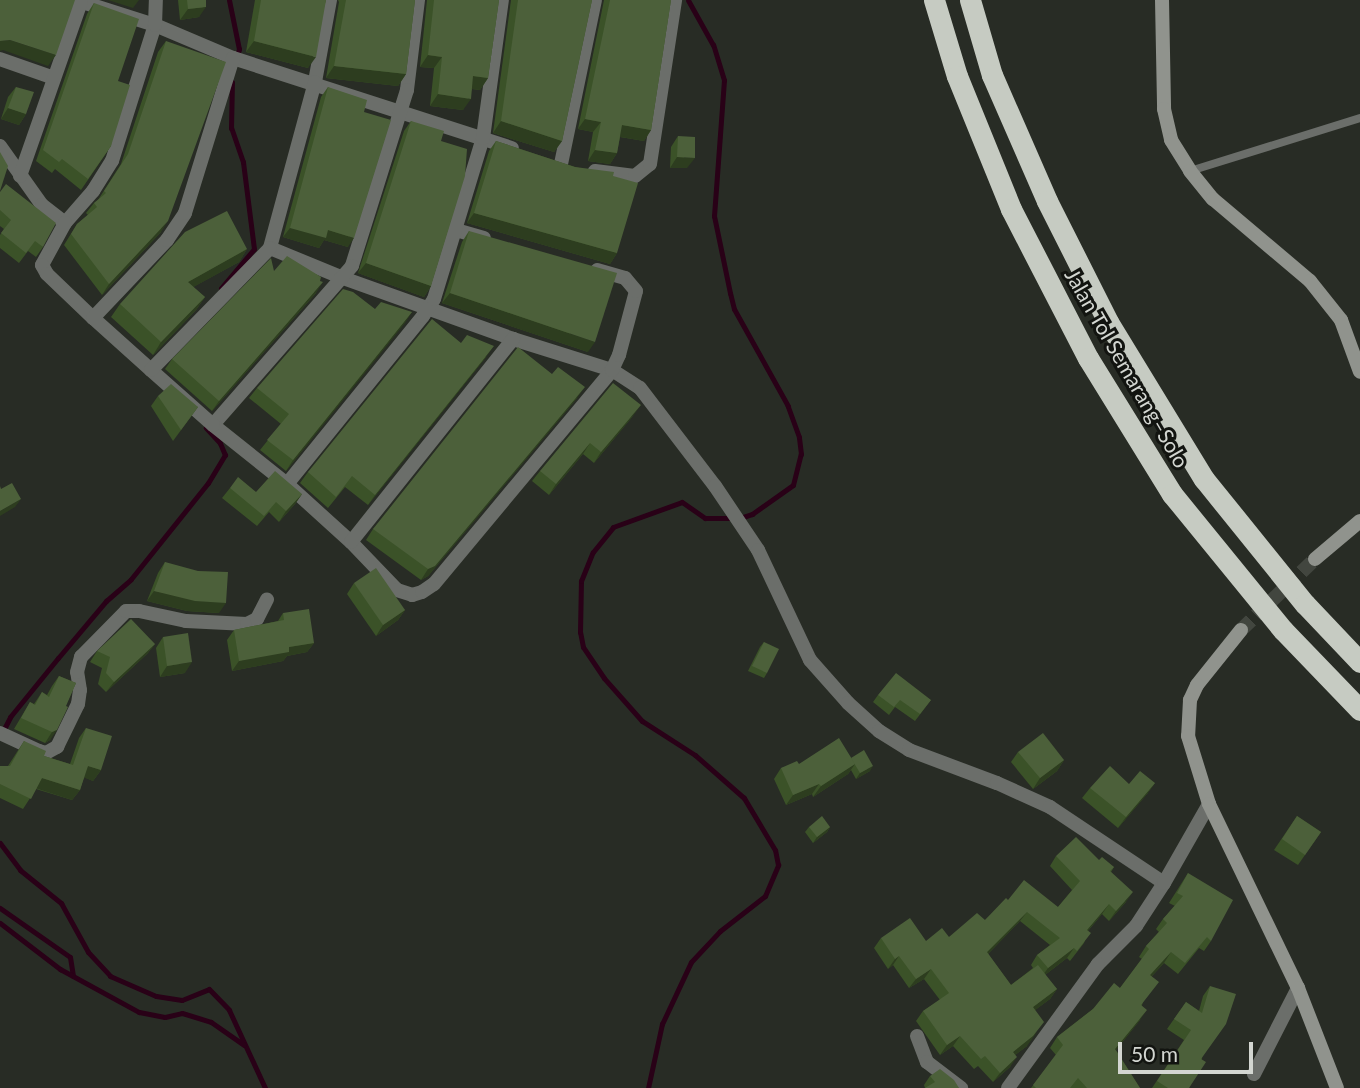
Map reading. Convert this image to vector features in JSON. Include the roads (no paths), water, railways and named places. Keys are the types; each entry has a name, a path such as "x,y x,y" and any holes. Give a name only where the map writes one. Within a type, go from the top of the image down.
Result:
{"highway":[{"name":"Jalan Tol Semarang–Solo","path":"934,0 957,76 1012,209 1088,358 1172,494 1283,630 1360,710"},
{"name":"Jalan Tol Semarang–Solo","path":"970,0 992,75 1047,201 1108,322 1204,480 1305,604 1360,662"}],"street":[{"path":"156,0 155,25 112,162 93,191 65,223 42,265 47,274 93,318 213,425 287,484 351,542 397,590 412,595 435,584 612,370 619,355 636,291 625,278 586,267"},
{"path":"151,370 270,248 315,82 330,0"},
{"path":"213,425 352,266 402,110 418,0"},
{"path":"287,484 430,307 483,138 502,0"},
{"path":"594,0 566,165 635,176 650,164 675,0"},
{"path":"1162,0 1165,118 1171,140 1190,171 1213,199 1310,281 1341,320 1360,372"},
{"path":"20,176 78,1 155,25 233,58 315,82 522,151"},
{"path":"93,318 167,240 185,213 233,58"},
{"path":"0,60 54,78"},
{"path":"0,146 42,205 65,223"},
{"path":"456,230 495,241"},
{"path":"270,248 343,278 513,339 612,370 640,388 736,517 774,579 810,660 864,719 893,741 932,761 997,783 1050,807 1164,883"},
{"path":"351,542 513,339"},
{"path":"1315,559 1360,522"},
{"path":"3,734 46,753 57,747 78,704 80,690 77,672 81,657 126,611 139,611 186,621 247,624 257,619 267,599"},
{"path":"1241,630 1197,685 1190,700 1188,736 1209,804 1298,988 1337,1088"},
{"path":"1008,1088 1098,964 1136,926 1209,804"},
{"path":"1254,1074 1298,988"},
{"path":"917,1036 927,1062 961,1088"}],"lane":[{"path":"1190,171 1360,118"}],"waterway":[{"path":"229,0 239,49 236,59"},
{"path":"648,1088 662,1024 691,962 720,931 765,896 778,865 775,850 744,798 695,755 642,721 604,678 583,647 580,632 581,581 593,552 613,527 682,502 705,518 740,518 752,514 793,485 801,454 799,437 788,406 734,309 730,293 714,216 724,80 713,45 688,0"},
{"path":"221,288 254,249 243,162 231,128 232,82"},
{"path":"3,731 10,717 58,658 106,601 131,579 208,483 225,455 220,443 206,428"},
{"path":"0,843 20,870 61,903 88,952 110,976 156,996 182,1000 209,989 229,1010 265,1088"},
{"path":"0,908 70,957 73,976"},
{"path":"0,923 60,969 139,1012 165,1017 182,1013 211,1022 244,1045"}],"tunnel":[{"path":"1241,630 1315,559"}]}
